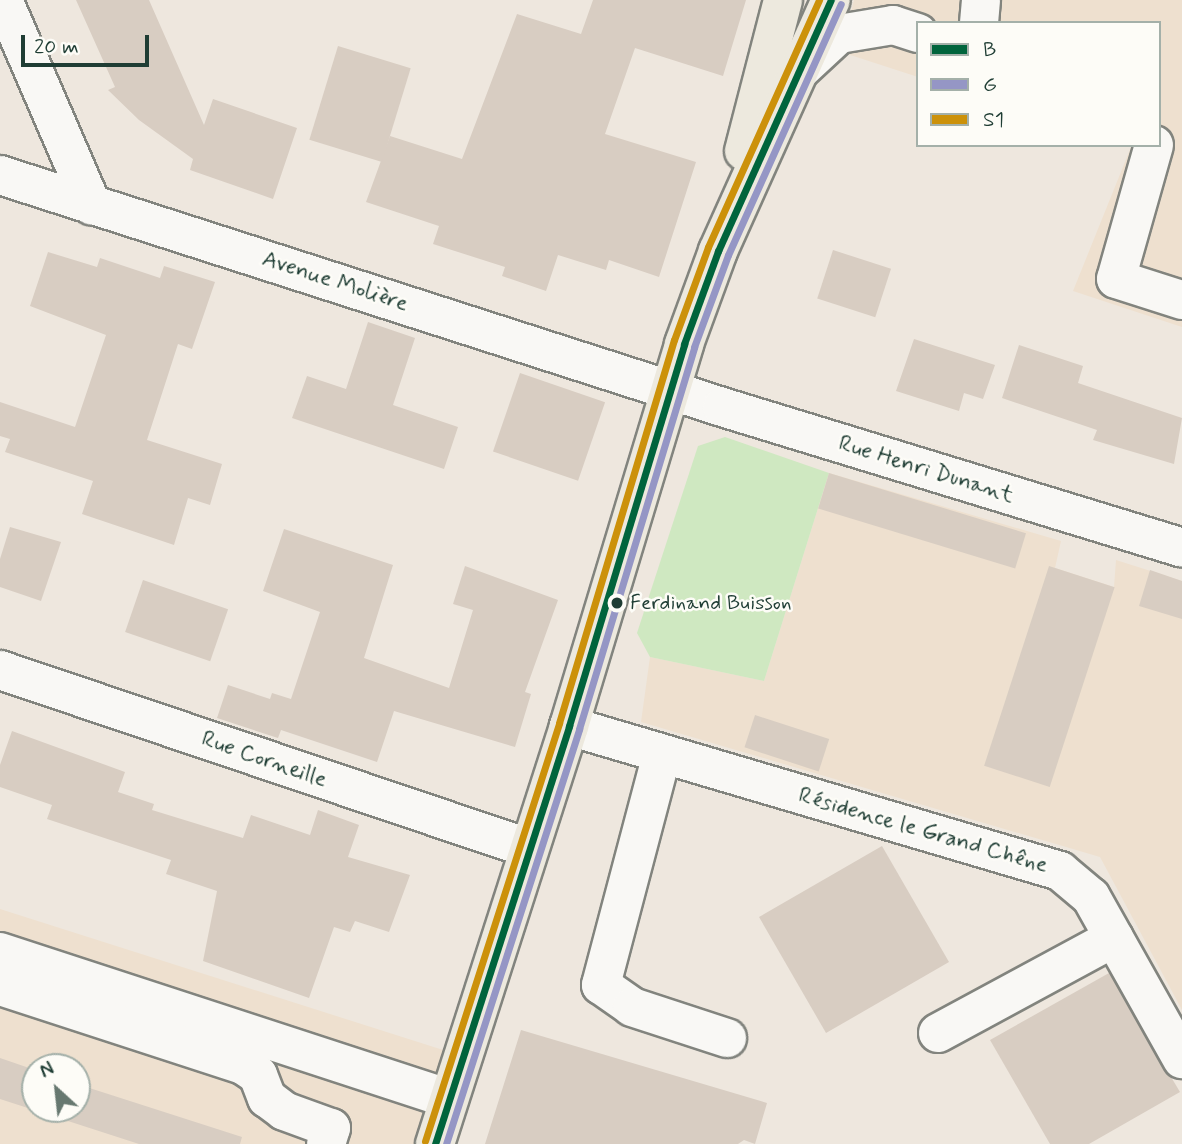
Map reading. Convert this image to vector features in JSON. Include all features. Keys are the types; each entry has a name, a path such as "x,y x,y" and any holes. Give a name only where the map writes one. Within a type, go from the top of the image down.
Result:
{"main road":[{"path":"435,1144 569,726 670,388 718,251 783,0"},
{"path":"718,251 831,0"}],"street":[{"path":"3,0 92,206"},
{"path":"979,21 981,0"},
{"path":"799,71 839,34 892,25 916,32"},
{"path":"1153,147 1116,279 1182,300"},
{"name":"Avenue Molière","path":"0,175 670,388"},
{"name":"Rue Henri Dunant","path":"670,388 1182,548"},
{"name":"Rue Corneille","path":"0,670 528,848"},
{"name":"Résidence le Grand Chêne","path":"569,726 1060,871 1091,897 1182,1059"},
{"path":"662,754 601,985 632,1007 727,1038"},
{"path":"938,1032 1114,938"},
{"path":"0,952 449,1099"},
{"path":"0,986 243,1065 258,1075 267,1098 284,1111 331,1128 326,1144"}],"shaded area":[{"path":"854,0 1182,0 1182,327 1073,291 1131,147 1161,147 1161,21 916,21 916,76 841,52"},
{"path":"829,473 1061,541 1055,568 1114,587 1116,560 1182,581 1182,1010 1100,857 641,722 650,657 764,681"},
{"path":"0,909 462,1056 435,1144 0,1144"}],"green space":[{"path":"725,437 829,473 764,681 650,657 637,633 698,446"}],"building":[{"path":"76,0 149,0 204,125 213,99 297,128 273,199 190,170 193,159 139,120 108,90 115,87"},
{"path":"593,0 746,0 723,76 635,48 605,134 696,162 659,277 609,260 606,270 558,255 546,291 502,276 505,267 433,244 439,226 366,202 390,136 462,159 517,14 581,34"},
{"path":"338,46 411,68 382,162 309,140"},
{"path":"833,250 891,269 875,317 817,299"},
{"path":"48,252 97,267 100,258 160,278 164,266 215,282 192,349 178,344 147,440 222,464 210,505 188,498 174,545 82,514 93,481 5,452 10,439 0,436 0,402 75,427 106,335 30,306"},
{"path":"368,322 415,338 393,405 458,427 444,469 292,418 307,376 346,389"},
{"path":"914,339 995,365 983,399 964,393 959,411 896,391"},
{"path":"1019,345 1083,366 1078,383 1182,418 1174,464 1093,440 1097,430 1002,398"},
{"path":"520,373 605,402 578,481 493,451"},
{"path":"829,473 1026,533 1015,569 818,508"},
{"path":"10,527 61,542 41,601 0,587 0,559"},
{"path":"284,529 393,565 364,658 449,688 473,610 453,604 465,566 558,600 525,692 531,694 515,747 394,711 377,762 281,730 278,738 217,718 228,685 270,699 272,693 291,699 320,612 263,591"},
{"path":"1049,566 1115,587 1050,787 984,766"},
{"path":"1150,570 1182,581 1182,619 1139,606"},
{"path":"143,580 228,609 210,661 125,632"},
{"path":"755,715 829,739 819,771 744,747"},
{"path":"12,731 125,772 118,792 154,804 152,810 243,838 251,815 310,835 318,810 359,825 348,857 410,875 389,932 355,921 350,932 334,927 309,998 203,961 217,891 166,874 171,860 47,819 52,805 0,787 0,765"},
{"path":"882,846 949,962 826,1033 759,917"},
{"path":"1109,973 1180,1092 1089,1144 1050,1144 990,1040"},
{"path":"521,1030 767,1103 755,1144 744,1140 738,1144 485,1144"},
{"path":"0,1058 21,1065 21,1106 0,1099"},
{"path":"91,1088 242,1137 240,1144 139,1144 74,1123 91,1123"}],"transit line":[{"name":"S1","path":"425,1141 559,723 674,340 708,247 819,0"},
{"name":"B","path":"435,1144 569,726 684,344 718,251 831,0"},
{"name":"G","path":"446,1144 579,729 694,347 728,255 841,4"}],"place":[{"name":"Ferdinand Buisson","path":"617,603"}]}
